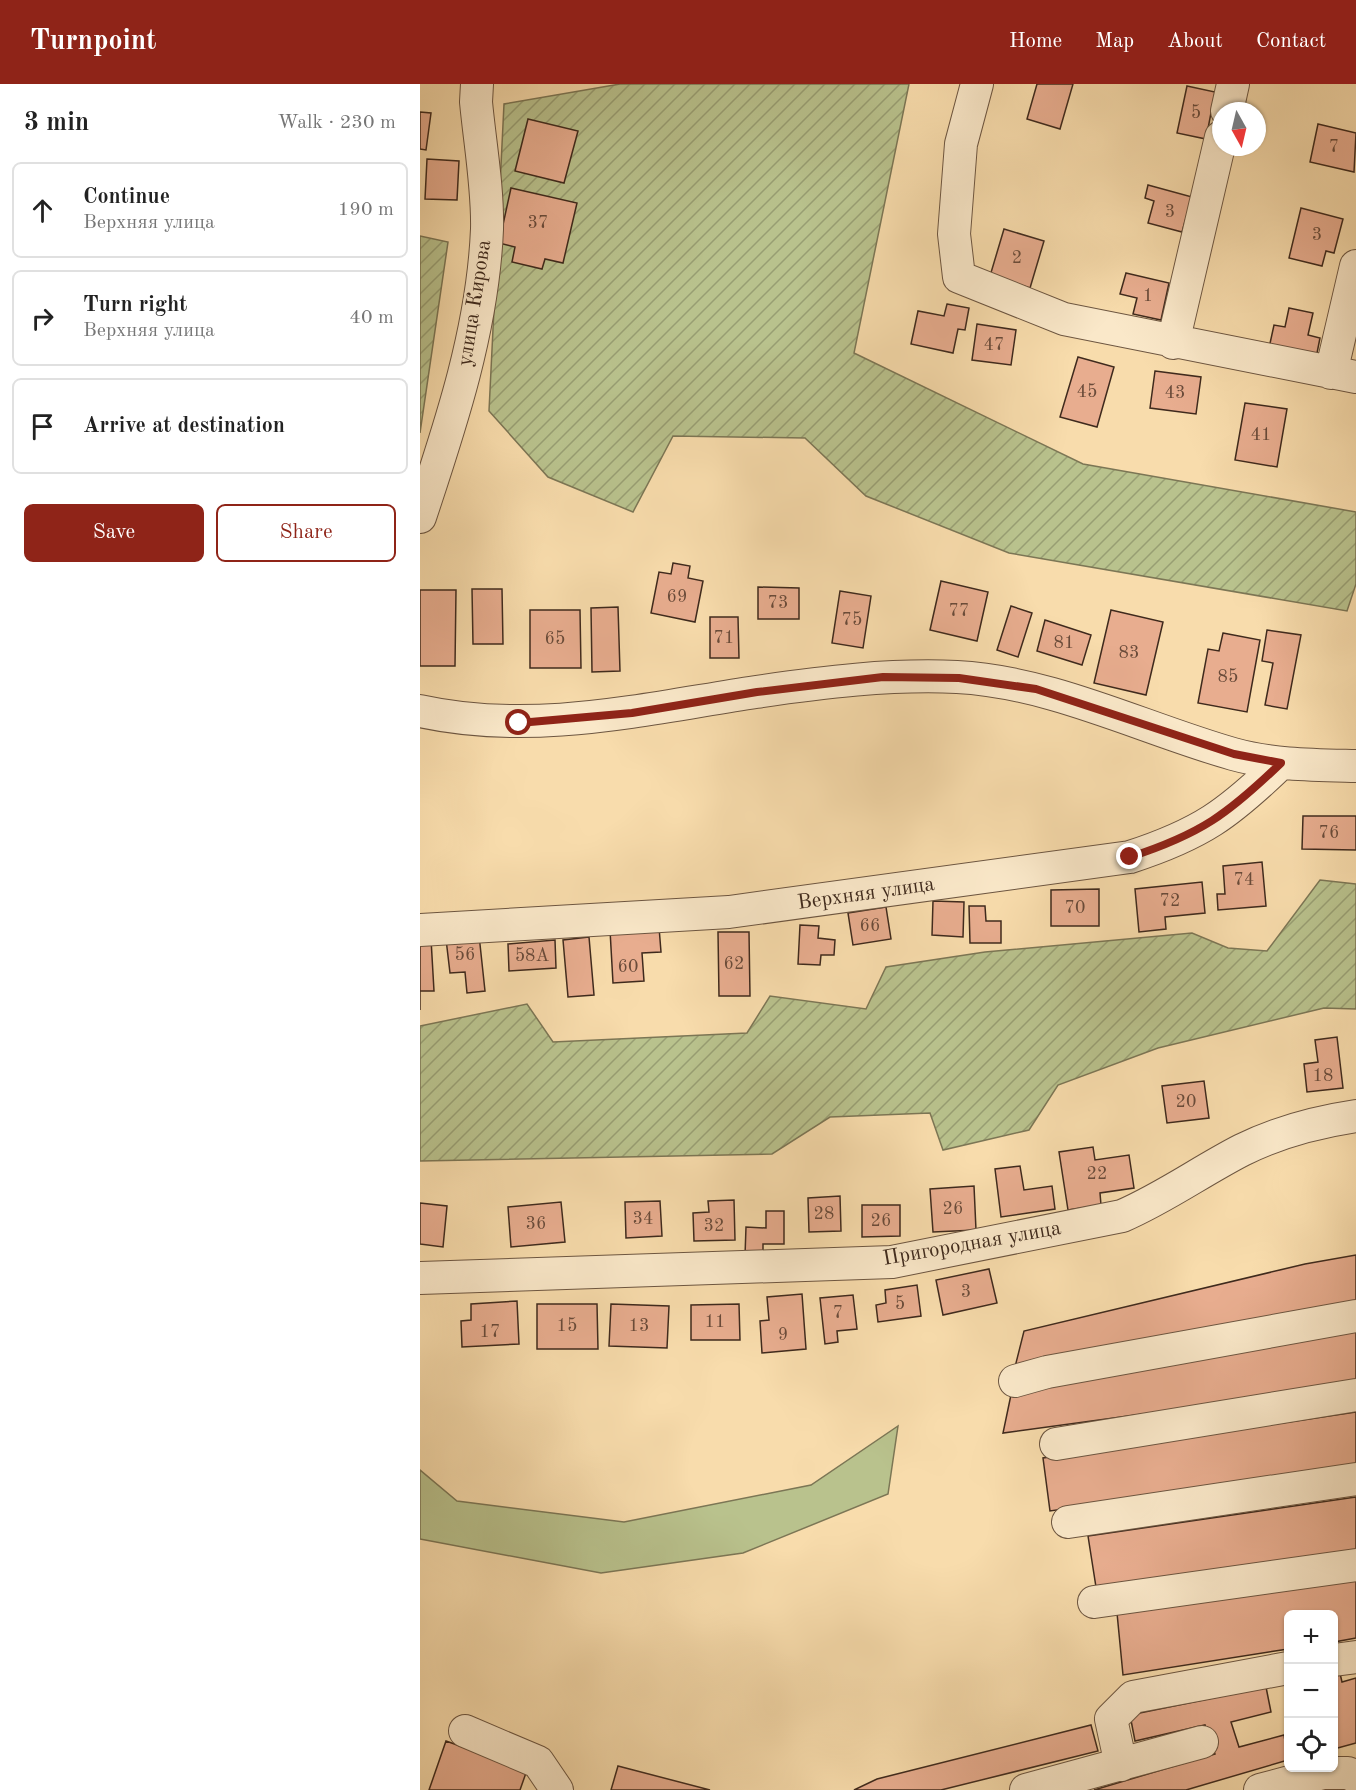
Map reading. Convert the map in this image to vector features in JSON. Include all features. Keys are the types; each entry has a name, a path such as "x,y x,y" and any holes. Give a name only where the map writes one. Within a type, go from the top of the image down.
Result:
{"street":[{"name":"улица Кирова","path":"420,517 451,427 476,319 487,228 476,102 477,84"},
{"path":"977,84 961,144 954,234 959,277 1064,319 1173,343 1343,375 1356,266"},
{"path":"1229,102 1233,84"},
{"path":"1173,343 1216,156"},
{"path":"420,711 454,718 519,723 632,713 757,692 883,677 959,678 1036,689 1234,754 1281,763 1356,766"},
{"name":"Верхняя улица","path":"420,930 729,912 1130,857 1172,843 1204,827 1236,806 1281,763"},
{"name":"Пригородная улица","path":"420,1278 892,1262 1122,1216 1154,1202 1244,1150 1280,1134 1317,1122 1356,1116"},
{"path":"1015,1381 1047,1372 1356,1316"},
{"path":"1056,1444 1356,1395"},
{"path":"1068,1522 1356,1479"},
{"path":"1094,1602 1356,1565"},
{"path":"1338,1659 1356,1657"},
{"path":"1120,1764 1111,1719 1133,1697 1284,1669"},
{"path":"465,1731 538,1762 556,1790"},
{"path":"1026,1790 1202,1742"},
{"path":"1260,1790 1316,1772"},
{"path":"1338,1772 1356,1777"}],"green space":[{"path":"620,84 909,84 854,353 1083,464 1356,512 1356,584 1347,611 1009,553 866,496 805,438 673,436 633,512 548,477 489,411 504,104"},
{"path":"420,236 448,242 420,433"},
{"path":"1320,880 1356,884 1356,1009 1324,1008 1158,1048 1058,1085 1029,1130 943,1150 930,1113 830,1117 772,1154 420,1161 420,1026 527,1004 553,1042 747,1033 770,996 866,1009 886,967 985,952 1192,933 1228,948 1267,951"},
{"path":"898,1426 888,1494 743,1553 601,1573 420,1539 420,1470 457,1501 624,1522 811,1485"}],"building":[{"path":"1037,84 1073,84 1060,129 1027,119"},
{"path":"1187,86 1215,92 1206,139 1177,133"},
{"path":"420,112 431,113 426,150 420,149"},
{"path":"528,119 578,131 564,183 515,171"},
{"path":"1318,124 1356,133 1354,172 1310,162"},
{"path":"427,159 459,161 457,200 425,199"},
{"path":"1148,185 1192,197 1182,232 1148,223 1154,201 1145,198"},
{"path":"511,188 577,203 563,263 545,259 542,269 512,262 515,247 499,243"},
{"path":"1301,208 1343,219 1334,253 1326,251 1322,266 1289,258"},
{"path":"1004,229 1044,241 1030,288 990,276"},
{"path":"1126,273 1169,283 1161,320 1133,314 1137,298 1120,294"},
{"path":"947,304 969,308 965,330 958,329 953,353 911,344 918,311 944,316"},
{"path":"1289,308 1313,313 1308,335 1320,338 1316,358 1269,348 1274,325 1285,327"},
{"path":"977,324 1016,330 1011,365 972,360"},
{"path":"1078,357 1114,367 1097,427 1060,417"},
{"path":"1155,371 1201,377 1196,414 1150,408"},
{"path":"1245,403 1287,409 1277,467 1235,460"},
{"path":"673,563 690,566 688,578 703,581 695,622 651,613 659,572 671,574"},
{"path":"941,581 988,592 977,641 930,630"},
{"path":"758,587 799,588 799,619 758,619"},
{"path":"472,589 502,589 503,644 473,644"},
{"path":"420,590 456,590 455,666 420,666"},
{"path":"840,591 871,596 863,648 832,643"},
{"path":"1011,606 1032,613 1018,657 997,650"},
{"path":"618,607 620,671 592,672 591,608"},
{"path":"530,610 580,610 581,668 530,668"},
{"path":"1111,610 1163,622 1146,695 1094,683"},
{"path":"710,617 738,617 739,658 710,658"},
{"path":"1045,620 1091,635 1082,665 1037,651"},
{"path":"1267,630 1301,635 1287,709 1265,705 1273,663 1262,661"},
{"path":"1223,633 1260,640 1247,712 1198,703 1208,649 1219,651"},
{"path":"1303,816 1356,816 1356,850 1302,849"},
{"path":"1262,862 1266,906 1218,910 1217,894 1225,894 1223,866"},
{"path":"1202,882 1205,913 1165,917 1166,929 1139,932 1135,889"},
{"path":"1099,889 1099,926 1051,926 1051,890"},
{"path":"933,901 964,902 963,937 932,935"},
{"path":"969,906 985,906 986,921 1001,921 1001,943 970,943"},
{"path":"886,907 891,939 853,945 848,913"},
{"path":"800,925 819,926 818,938 835,940 834,955 821,955 820,965 798,964"},
{"path":"659,927 661,952 642,953 644,981 613,983 610,930"},
{"path":"718,932 749,932 750,996 719,996"},
{"path":"479,935 485,991 467,993 465,972 450,973 446,939"},
{"path":"589,937 594,995 568,997 563,940"},
{"path":"420,939 431,939 434,991 420,991"},
{"path":"555,940 556,968 509,971 508,944"},
{"path":"1337,1037 1343,1088 1307,1092 1304,1064 1318,1062 1315,1040"},
{"path":"1204,1081 1209,1118 1167,1123 1162,1086"},
{"path":"1093,1147 1095,1160 1129,1155 1134,1188 1100,1193 1101,1205 1068,1210 1059,1152"},
{"path":"1020,1166 1024,1190 1052,1186 1055,1209 1001,1217 995,1169"},
{"path":"974,1186 976,1230 933,1232 930,1189"},
{"path":"840,1196 841,1231 809,1232 808,1198"},
{"path":"734,1200 735,1240 694,1241 693,1213 709,1212 708,1201"},
{"path":"660,1201 662,1236 626,1238 625,1202"},
{"path":"561,1202 565,1242 511,1247 508,1207"},
{"path":"420,1203 447,1206 443,1247 420,1244"},
{"path":"862,1205 900,1205 900,1236 862,1237"},
{"path":"766,1211 784,1211 784,1244 763,1244 763,1256 745,1256 746,1227 766,1228"},
{"path":"1356,1255 1356,1305 1015,1367 1024,1331 1305,1264"},
{"path":"989,1269 997,1303 943,1315 936,1280"},
{"path":"917,1285 921,1316 878,1322 876,1305 886,1303 885,1290"},
{"path":"802,1294 806,1349 762,1353 760,1321 769,1320 767,1297"},
{"path":"853,1295 857,1329 837,1331 838,1342 825,1344 820,1298"},
{"path":"517,1301 519,1344 462,1347 461,1321 471,1320 471,1304"},
{"path":"537,1304 597,1304 598,1349 537,1349"},
{"path":"611,1304 669,1306 667,1348 609,1346"},
{"path":"739,1304 740,1340 691,1340 691,1305"},
{"path":"1356,1327 1356,1385 1003,1433 1012,1390"},
{"path":"1356,1412 1356,1466 1050,1511 1043,1458"},
{"path":"1356,1497 1356,1557 1096,1587 1088,1536"},
{"path":"1356,1578 1356,1638 1338,1641 1338,1610 1284,1610 1284,1650 1123,1675 1117,1613"},
{"path":"1338,1669 1342,1682 1356,1678 1356,1743 1338,1748 1338,1718"},
{"path":"1266,1687 1271,1712 1231,1722 1239,1747 1284,1735 1284,1761 1186,1790 1094,1790 1215,1754 1205,1725 1135,1741 1130,1715"},
{"path":"1091,1725 1098,1751 941,1790 854,1790 877,1779"},
{"path":"446,1741 527,1770 520,1790 429,1790"},
{"path":"618,1766 710,1790 611,1790"}],"route":[{"path":"519,723 632,713 757,692 883,677 959,678 1036,689 1234,754 1281,763 1236,806 1204,827 1172,843 1130,857"}]}
